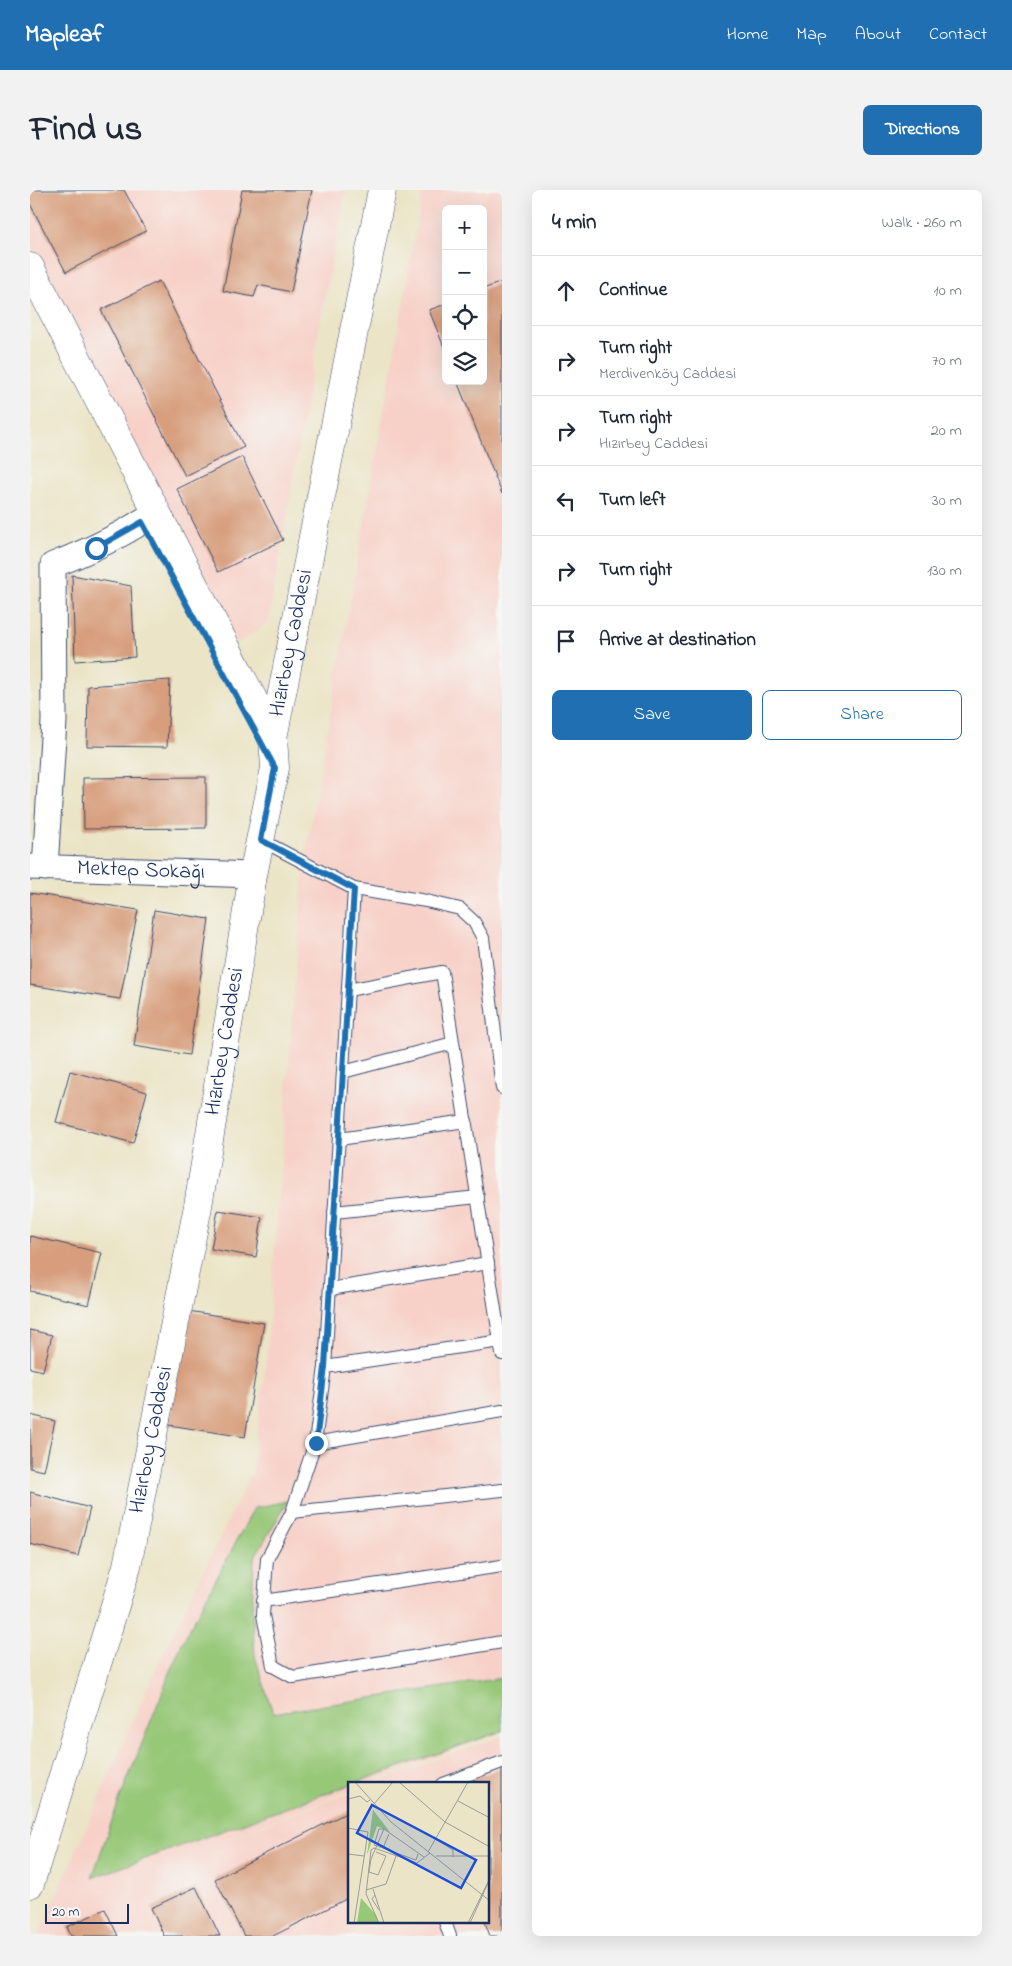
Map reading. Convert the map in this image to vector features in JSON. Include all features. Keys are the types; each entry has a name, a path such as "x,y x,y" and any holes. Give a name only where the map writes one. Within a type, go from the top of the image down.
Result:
{"street":[{"name":"Hızırbey Caddesi","path":"30,1884 127,1566 198,1206 253,875 275,768 273,738 382,190"},
{"path":"30,267 149,517 275,768"},
{"path":"30,307 273,738"},
{"path":"37,868 54,721 53,565 96,548 149,517"},
{"name":"Mektep Sokağı","path":"37,868 253,875"}],"lane":[{"path":"261,840 354,889 426,901 460,909 474,922 483,938 502,1088"},
{"path":"354,889 325,1367 316,1443 292,1512 267,1559 263,1615 272,1666 293,1677 502,1642"},
{"path":"348,990 442,972 502,1354"},
{"path":"343,1072 453,1043"},
{"path":"339,1139 466,1121"},
{"path":"334,1212 478,1197"},
{"path":"330,1289 488,1263"},
{"path":"325,1367 501,1341"},
{"path":"316,1443 502,1411"},
{"path":"292,1512 502,1490"},
{"path":"263,1601 502,1566"},
{"path":"448,1782 502,1762"},
{"path":"446,1924 450,1936"}],"shaded area":[{"path":"30,190 346,190 320,324 268,623 236,644 30,243"},
{"path":"423,190 502,190 502,1732 372,1782 348,1782 348,1791 171,1860 348,1793 348,1924 490,1924 490,1782 377,1782 502,1736 502,1936 39,1936 158,1664 252,1472 266,1363 304,863"}],"green space":[{"path":"288,1501 254,1558 252,1612 255,1656 273,1713 502,1678 502,1731 356,1782 348,1782 348,1785 92,1878 117,1806 182,1643 254,1508"}],"building":[{"path":"30,190 124,190 146,231 66,272 30,204"},
{"path":"242,190 312,190 291,292 258,285 254,297 223,291"},
{"path":"159,281 244,447 185,476 101,310"},
{"path":"502,282 502,494 459,385 487,385 487,288"},
{"path":"442,305 442,342 429,310"},
{"path":"242,457 283,540 218,572 177,489"},
{"path":"72,575 131,586 135,657 75,661"},
{"path":"170,680 167,747 87,746 88,686"},
{"path":"206,777 206,828 84,829 83,778"},
{"path":"30,893 138,910 120,999 30,985"},
{"path":"154,910 209,919 189,1055 134,1046"},
{"path":"70,1071 147,1092 133,1143 56,1122"},
{"path":"218,1210 262,1217 256,1257 211,1249"},
{"path":"30,1236 102,1253 89,1305 30,1291"},
{"path":"188,1311 264,1323 245,1437 169,1425"},
{"path":"30,1330 52,1335 43,1371 30,1368"},
{"path":"30,1415 55,1421 44,1471 30,1468"},
{"path":"30,1492 90,1508 78,1556 30,1544"},
{"path":"502,1768 502,1936 490,1936 486,1924 490,1924 490,1782 463,1782"},
{"path":"348,1812 348,1898 273,1936 244,1936 215,1879"},
{"path":"196,1887 220,1936 164,1936 151,1908"},
{"path":"105,1909 118,1936 71,1936 67,1927"}],"route":[{"path":"96,548 142,522 275,768 261,840 354,889 325,1367 316,1443"}]}
